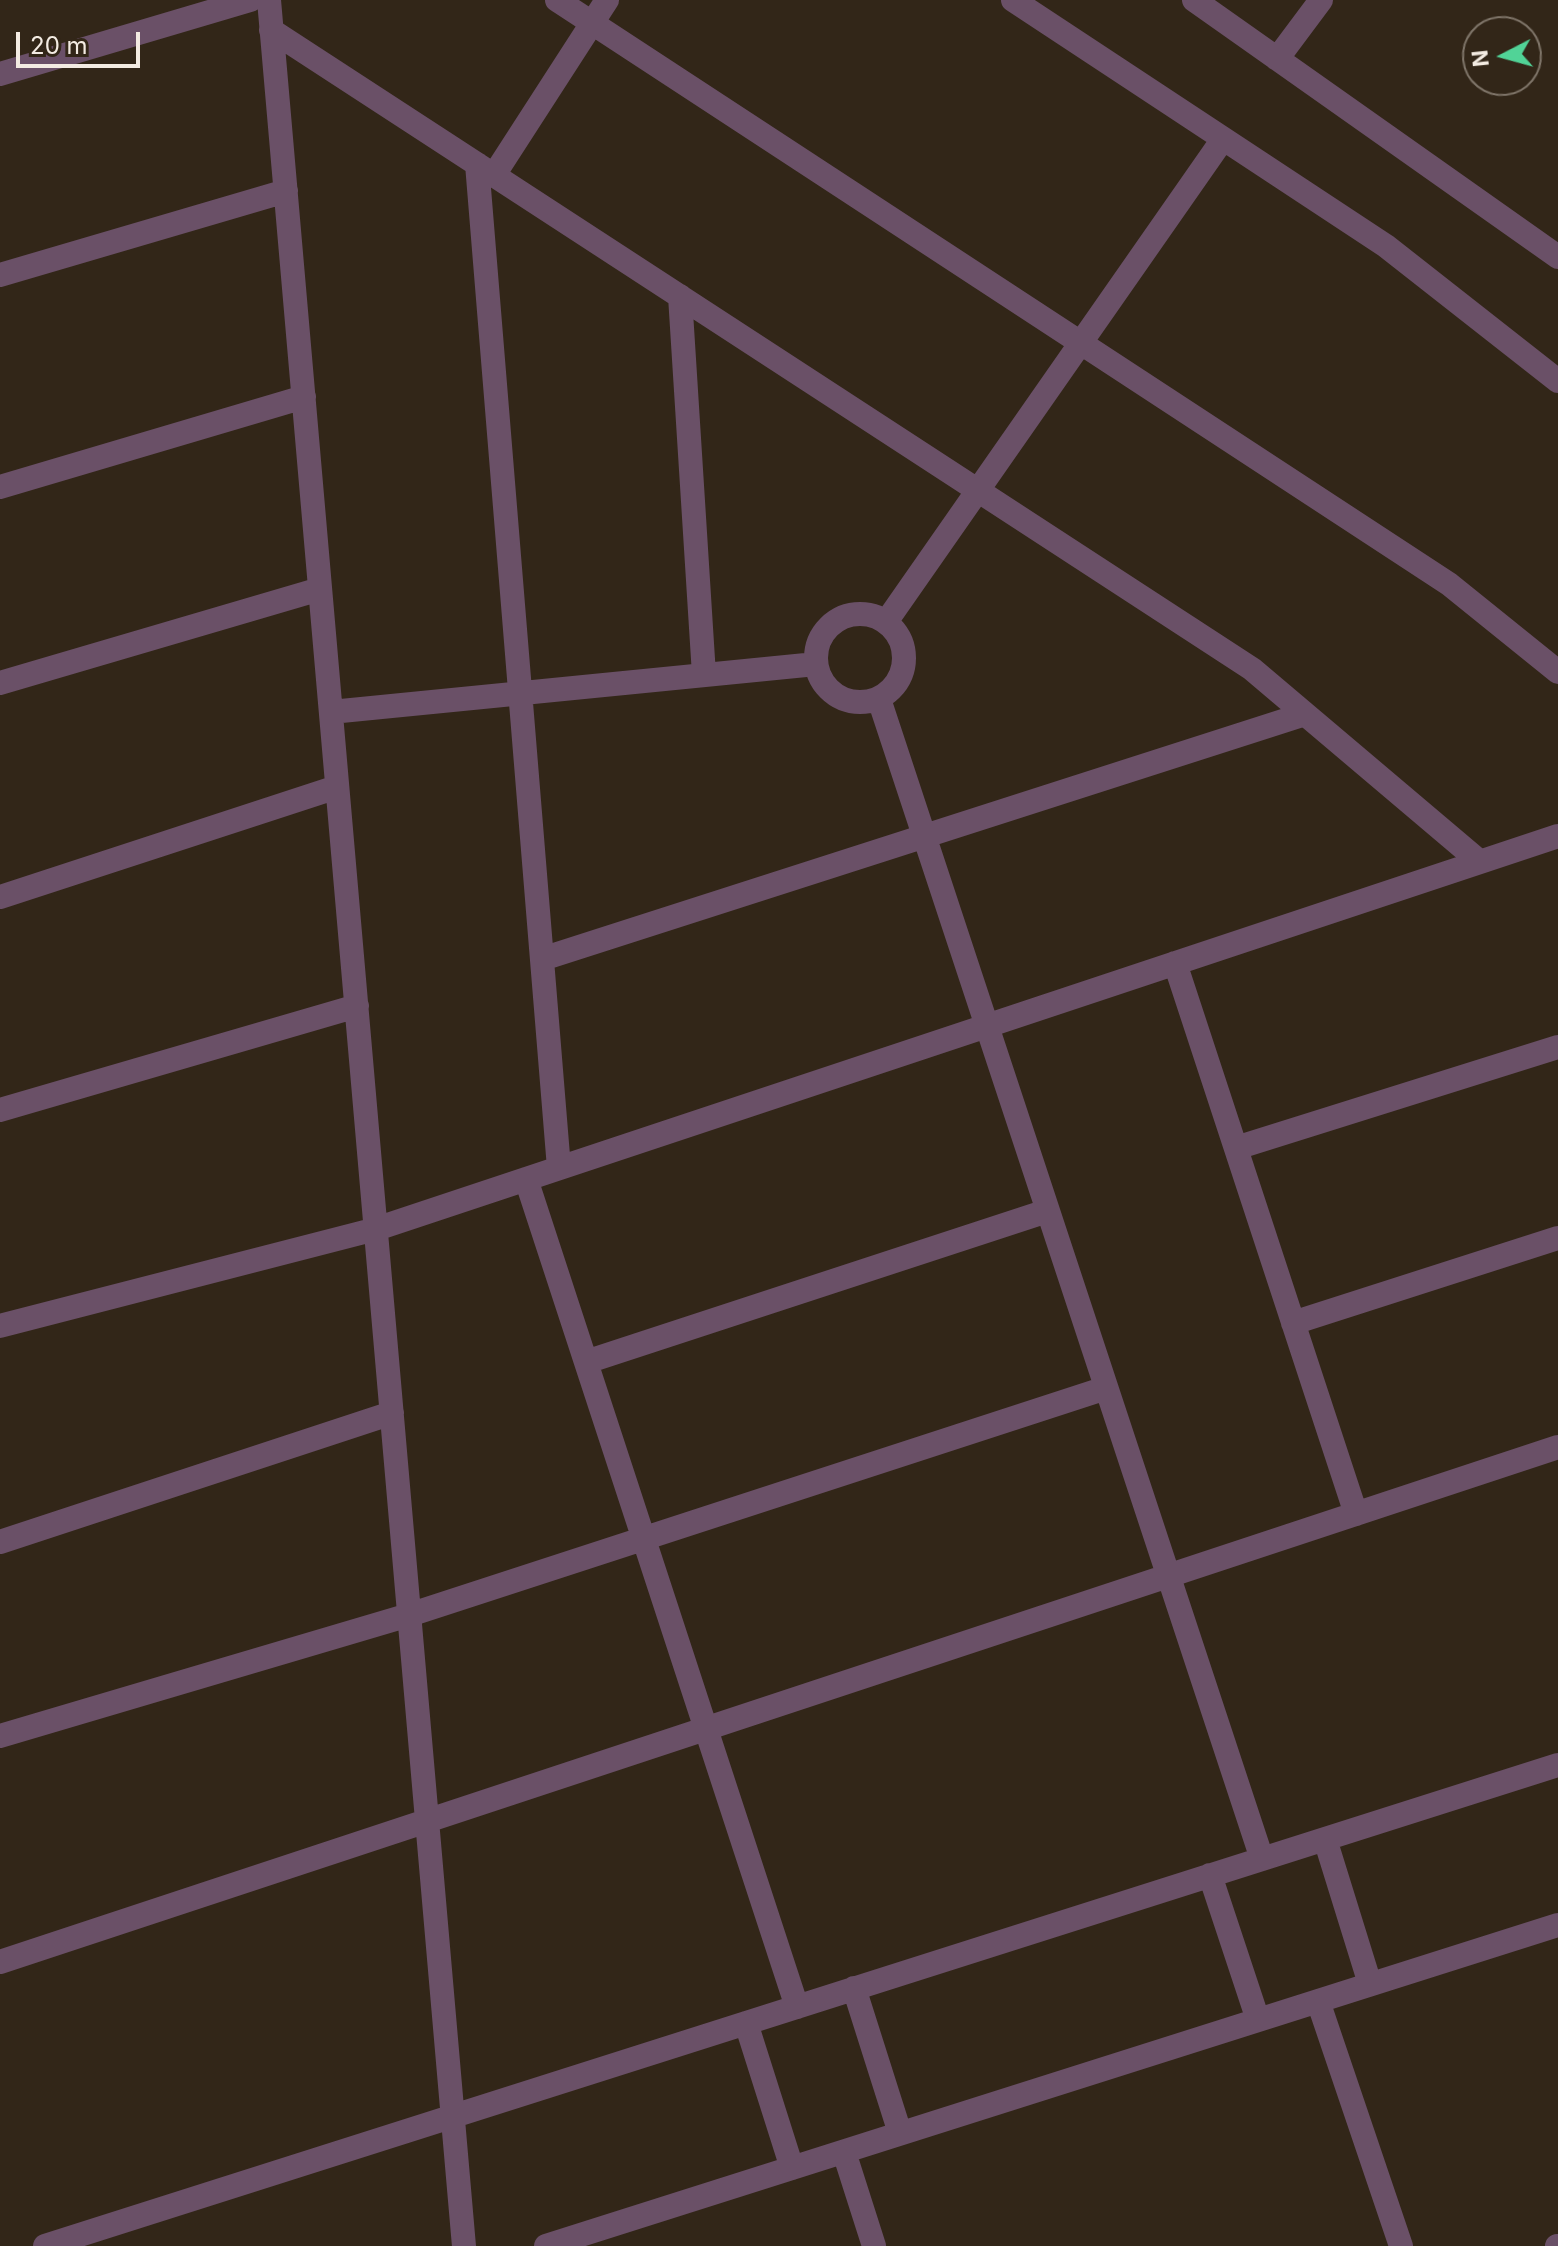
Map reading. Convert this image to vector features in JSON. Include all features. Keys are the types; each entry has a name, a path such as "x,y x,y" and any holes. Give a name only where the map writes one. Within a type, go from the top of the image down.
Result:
{"street":[{"path":"0,74 250,0"},
{"path":"269,0 464,2246"},
{"path":"557,0 1449,584 1558,672"},
{"path":"559,1168 520,694 485,169 607,0"},
{"path":"1013,0 1386,246 1558,381"},
{"path":"1194,0 1558,257"},
{"path":"1277,59 1321,0"},
{"path":"271,30 1252,669 1480,862"},
{"path":"886,622 1223,139"},
{"path":"0,275 286,191"},
{"path":"680,296 704,675"},
{"path":"0,487 304,397"},
{"path":"0,683 320,589"},
{"path":"856,614 872,615 886,622 897,633 903,646 901,677 892,690 879,699 864,703 849,702 835,696 819,677 816,664 816,651 828,627 841,618 856,614"},
{"path":"331,712 816,664"},
{"path":"879,699 1262,1859"},
{"path":"542,959 1305,714"},
{"path":"0,897 337,787"},
{"path":"0,1326 376,1229 1558,836"},
{"path":"1175,963 1356,1514"},
{"path":"0,1110 357,1006"},
{"path":"1236,1148 1558,1047"},
{"path":"526,1179 797,2007"},
{"path":"586,1362 1047,1211"},
{"path":"1293,1323 1558,1238"},
{"path":"0,1736 409,1615 1106,1388"},
{"path":"0,1542 392,1413"},
{"path":"0,1962 1558,1447"},
{"path":"45,2246 1558,1765"},
{"path":"1325,1839 1370,1984"},
{"path":"1210,1875 1258,2020"},
{"path":"546,2246 1558,1925"},
{"path":"854,1988 900,2133"},
{"path":"1318,2001 1401,2246"},
{"path":"746,2023 792,2168"},
{"path":"844,2152 874,2246"}]}
